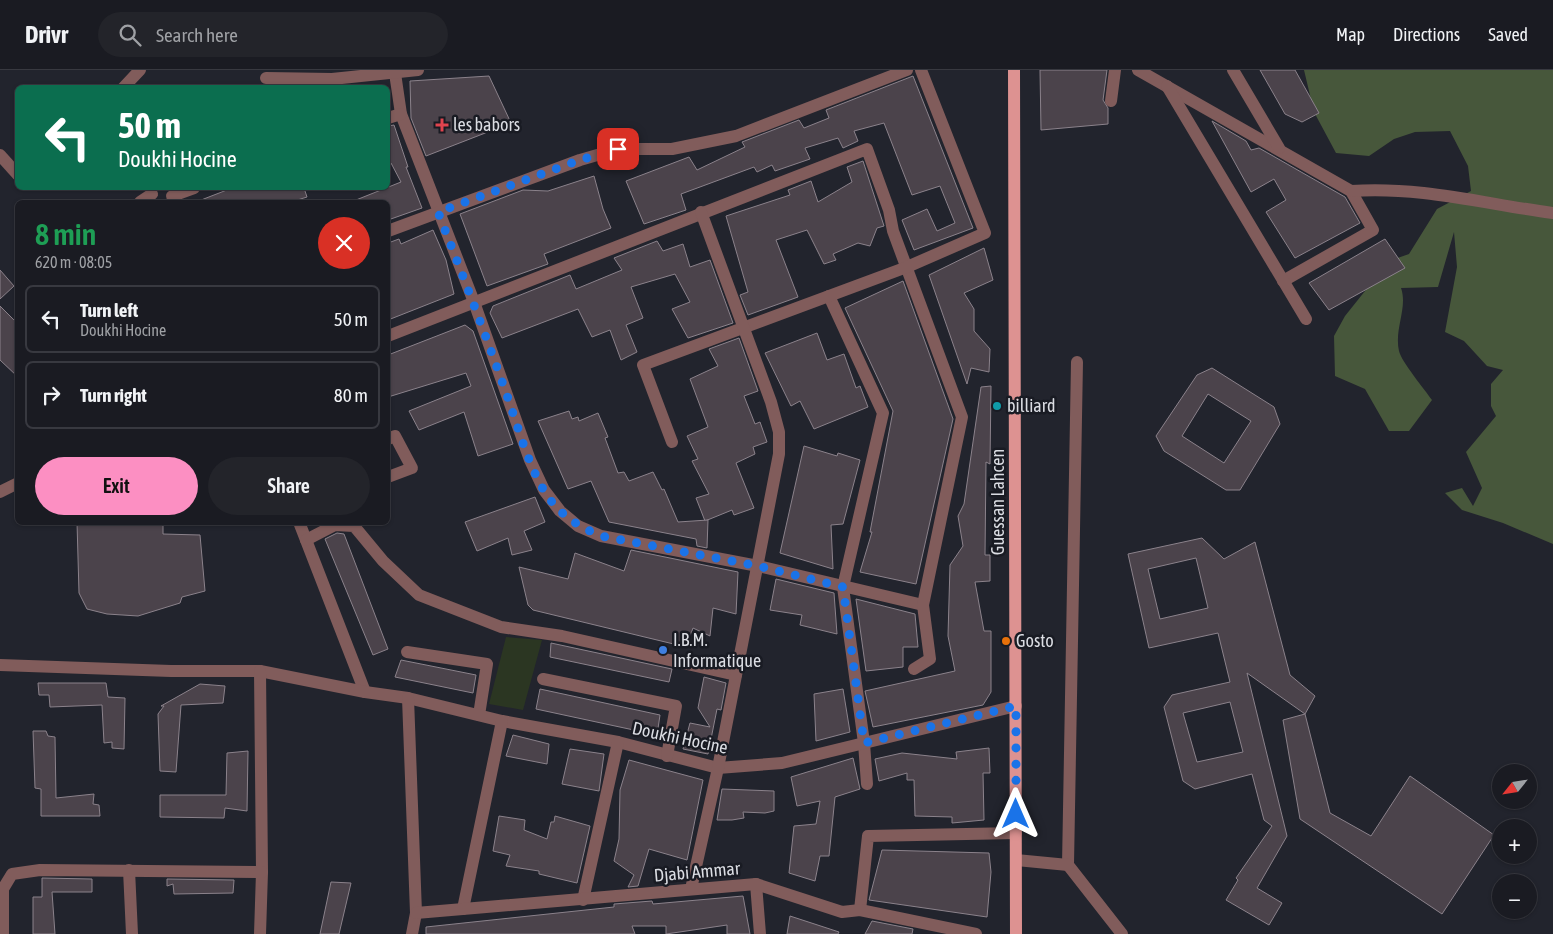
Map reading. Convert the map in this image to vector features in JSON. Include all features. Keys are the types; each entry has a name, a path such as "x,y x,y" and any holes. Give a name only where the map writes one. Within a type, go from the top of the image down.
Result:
{"main road":[{"name":"Guessan Lahcen","path":"1014,70 1016,934"}],"street":[{"path":"125,85 140,70"},
{"path":"265,78 332,79 418,70"},
{"path":"390,230 580,160 618,149 672,149 736,136 907,70"},
{"path":"672,442 643,365 907,267 984,233 921,70"},
{"path":"1111,101 1115,70"},
{"path":"1138,70 1351,191 1373,230 1283,281"},
{"path":"1233,70 1278,148"},
{"path":"395,73 401,114 474,302 530,460 544,490 560,511 578,526 601,536 758,566 923,605"},
{"path":"1167,86 1306,319"},
{"path":"390,117 401,114"},
{"path":"390,335 701,212 867,149 907,267 962,417 923,605 930,659 914,669"},
{"path":"0,154 15,172"},
{"path":"1351,191 1380,189 1414,191 1553,213"},
{"path":"174,200 172,196 188,190"},
{"path":"143,200 152,194"},
{"path":"691,889 718,768 779,454 779,432 701,212"},
{"path":"829,296 882,413 843,587 864,743 867,784"},
{"path":"1077,362 1068,865 1122,934"},
{"path":"390,438 394,436 412,468 390,476"},
{"path":"0,492 15,484"},
{"path":"300,525 365,692"},
{"path":"306,540 336,526 354,526 383,561 419,595 446,606 501,627 562,636 736,675"},
{"path":"407,652 488,664 479,715"},
{"name":"Doukhi Hocine","path":"0,665 171,672 260,671 365,692 408,698 502,721 618,742 718,768 782,763 1016,706"},
{"path":"260,671 262,872 260,934"},
{"path":"543,679 676,706 667,756"},
{"path":"408,698 416,913 412,934"},
{"path":"463,909 502,721"},
{"path":"583,900 618,742"},
{"path":"860,910 868,836 1016,833"},
{"path":"1016,860 1068,865"},
{"path":"3,934 3,889 12,874 40,870 262,872"},
{"path":"129,870 132,934"},
{"path":"756,884 760,934"},
{"name":"Djabi Ammar","path":"416,913 756,884 842,912 860,910 976,934"}],"green space":[{"path":"1304,70 1553,70 1553,544 1503,523 1462,510 1445,493 1462,488 1473,506 1482,488 1466,452 1496,416 1491,406 1491,384 1503,370 1487,366 1464,341 1445,332 1457,267 1454,232 1438,287 1401,288 1403,303 1398,335 1399,351 1408,368 1432,400 1409,431 1389,431 1365,389 1335,376 1334,336 1345,316 1389,261 1409,254 1437,209 1471,191 1468,166 1450,131 1415,132 1394,139 1369,156 1336,153 1314,112"},
{"path":"506,637 542,640 523,710 489,704"}],"building":[{"path":"1040,70 1107,70 1103,100 1108,108 1108,124 1041,130"},
{"path":"1260,70 1295,70 1319,113 1302,122 1285,114"},
{"path":"489,76 511,123 426,156 411,118 410,81"},
{"path":"913,76 973,228 914,250 902,220 927,209 937,231 955,223 940,186 912,195 884,123 854,131 858,141 843,148 838,138 805,148 810,159 775,171 772,165 757,172 754,167 681,194 686,210 644,224 626,181 689,157 697,170 745,147 742,142 799,120 804,128 829,118 826,110"},
{"path":"1212,121 1246,141 1251,150 1259,148 1345,197 1360,223 1295,258 1266,212 1286,200 1274,179 1251,192"},
{"path":"394,125 408,167 406,167 422,208 390,219 390,200 356,200 381,190 390,190 390,186 401,182 390,163 390,126"},
{"path":"863,161 884,226 877,228 870,246 858,243 833,254 836,260 824,264 807,230 776,240 798,297 748,315 740,295 748,292 726,216 790,195 788,190 811,181 818,202 852,182 847,167"},
{"path":"594,176 603,209 611,228 544,254 548,264 487,286 460,214 523,190 548,191"},
{"path":"227,190 305,190 307,197 297,200 201,200"},
{"path":"433,230 446,260 454,294 390,319 390,242 399,239 401,244"},
{"path":"1385,239 1405,268 1329,310 1309,283"},
{"path":"657,241 663,251 683,244 690,267 710,260 733,323 688,338 672,309 690,302 675,274 631,287 643,318 626,325 637,352 621,360 610,330 592,337 578,309 502,338 490,313 493,306 570,275 576,289 622,270 614,258"},
{"path":"984,248 993,280 964,293 974,309 974,331 990,349 989,372 971,368 967,384 929,275"},
{"path":"0,270 14,286 0,299"},
{"path":"903,281 953,419 916,584 860,572 872,532 870,532 893,411 845,308"},
{"path":"0,306 15,321 15,374 0,360"},
{"path":"465,325 473,331 513,444 478,456 464,412 419,430 409,411 471,386 466,373 390,396 390,354"},
{"path":"817,333 827,360 844,354 856,388 860,386 868,407 814,429 800,401 791,406 765,353"},
{"path":"739,338 758,391 744,396 755,424 760,422 767,442 753,447 755,454 736,463 754,508 734,515 732,510 705,521 696,498 709,494 692,461 698,459 687,436 708,427 690,379 718,366 709,349"},
{"path":"1212,368 1274,407 1280,424 1240,490 1226,490 1164,451 1156,436 1197,375","holes":["1208,394 1251,421 1224,463 1182,436"]},
{"path":"991,386 990,464 986,462 985,555 990,555 990,581 975,582 984,631 991,631 991,692 983,705 873,727 865,691 955,671 948,636 950,565 963,546 958,516 964,504 981,387"},
{"path":"569,411 572,419 578,417 579,421 598,413 608,437 605,438 618,473 624,472 629,481 653,472 662,490 664,489 678,522 708,520 707,548 697,546 696,539 609,522 591,481 568,489 538,421"},
{"path":"804,446 837,456 838,453 860,460 843,524 831,525 833,569 780,553"},
{"path":"535,497 545,522 524,531 532,550 512,555 508,538 477,551 465,522"},
{"path":"77,525 163,525 163,534 200,535 205,591 182,597 180,603 138,616 107,614 87,609 79,593"},
{"path":"337,533 344,534 388,649 373,655 325,539"},
{"path":"1202,538 1224,559 1255,542 1290,675 1315,696 1305,714 1247,673 1287,836 1257,888 1282,903 1269,925 1226,900 1238,880 1236,878 1272,826 1264,820 1252,774 1195,789 1183,781 1164,707 1172,695 1230,682 1218,633 1149,648 1128,554","holes":["1196,558 1208,608 1160,619 1148,569","1230,702 1243,752 1197,762 1183,713"]},
{"path":"631,550 738,572 736,614 713,608 710,636 693,628 686,647 533,610 528,605 519,567 568,579 575,553 624,571"},
{"path":"776,579 834,593 837,634 800,625 802,615 770,610"},
{"path":"856,599 915,614 918,647 903,647 903,667 866,671"},
{"path":"551,643 672,669 669,682 550,657"},
{"path":"401,660 476,675 473,693 395,677"},
{"path":"704,677 726,683 721,710 717,709 708,754 683,749 690,723 710,727 698,708"},
{"path":"38,683 106,683 108,697 125,698 124,749 112,748 112,742 104,743 102,705 50,707 49,695 39,695"},
{"path":"200,684 225,686 223,703 181,705 176,772 160,771 158,714 164,706 161,706"},
{"path":"540,689 660,715 657,735 536,709"},
{"path":"843,689 850,732 816,741 814,694"},
{"path":"1305,714 1330,813 1371,836 1410,776 1492,834 1492,838 1442,914 1300,819 1283,720"},
{"path":"33,731 46,731 48,736 55,737 56,798 94,794 93,804 99,805 100,816 41,816 41,789 35,788"},
{"path":"513,735 549,744 547,764 506,756"},
{"path":"989,748 990,773 983,773 984,820 952,823 952,817 915,816 914,780 907,780 907,773 879,781 875,759 902,753 957,759 956,752"},
{"path":"570,749 604,754 599,791 562,784"},
{"path":"248,751 247,811 225,808 224,818 160,817 160,795 226,795 227,753"},
{"path":"853,758 860,789 835,797 829,856 820,856 815,881 789,873 794,826 816,824 820,801 797,806 791,777"},
{"path":"629,760 703,780 687,860 649,849 638,886 628,887 634,875 614,861 619,839 620,790"},
{"path":"722,789 774,791 774,811 765,813 743,812 744,818 717,820"},
{"path":"499,816 525,820 524,830 547,839 551,822 554,822 555,816 590,826 577,883 539,874 539,871 506,866 510,855 493,851"},
{"path":"882,850 989,853 991,872 987,917 869,900"},
{"path":"42,878 92,879 92,892 52,892 55,934 33,934 33,897 42,897"},
{"path":"167,879 234,880 233,893 174,894 173,884 167,886"},
{"path":"331,882 351,883 339,934 320,934"},
{"path":"743,896 750,934 727,934 727,925 666,934 666,926 632,926 635,934 426,934 426,927 614,907 614,904 652,901 653,904"},
{"path":"790,916 839,932 838,934 787,934"},
{"path":"872,921 913,929 912,934 865,934"}],"place":[{"name":"les babors","path":"442,125"},
{"name":"billiard","path":"997,406"},
{"name":"Gosto","path":"1006,641"},
{"name":"I.B.M. Informatique","path":"663,650"}],"route":[{"path":"618,149 580,160 438,212 474,302 530,460 544,490 560,511 578,526 601,536 758,566 843,587 864,743 1016,706 1016,814"}]}
